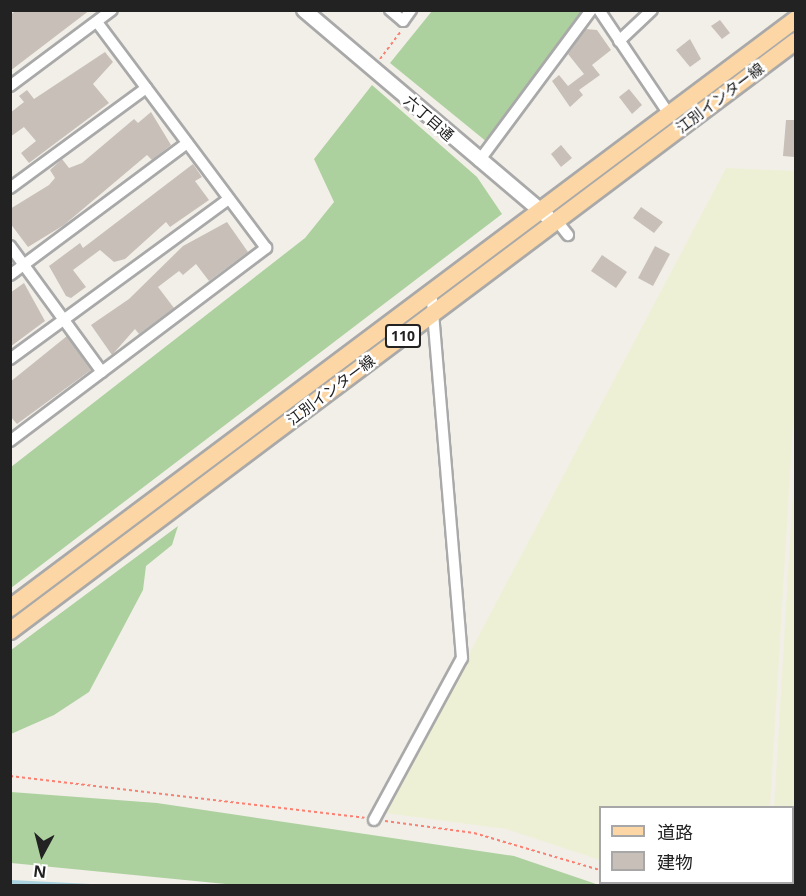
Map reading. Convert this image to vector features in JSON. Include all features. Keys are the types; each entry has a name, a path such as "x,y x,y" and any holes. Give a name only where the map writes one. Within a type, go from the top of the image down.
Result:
{"main road":[{"name":"江別インター線","path":"10,608 795,19"},
{"name":"江別インター線","path":"10,631 795,41"}],"street":[{"path":"10,86 112,10"},
{"name":"六丁目通","path":"304,10 538,212 557,220"},
{"path":"390,10 403,21 411,10"},
{"path":"479,161 591,10"},
{"path":"599,10 669,114"},
{"path":"619,41 652,10"},
{"path":"10,441 266,248 97,22"},
{"path":"10,188 146,87"},
{"path":"10,275 187,143"},
{"path":"10,359 229,200"},
{"path":"557,220 568,235"},
{"path":"10,246 102,372"},
{"path":"374,820 462,657 431,292"}],"path":[{"path":"382,56 398,35"},
{"path":"10,776 474,832 599,870"}],"green space":[{"path":"432,11 583,11 487,142 390,63"},
{"path":"372,85 477,177 502,214 11,588 11,467 305,238 334,202 314,159"},
{"path":"726,168 795,171 795,391 770,806 599,806 599,860 506,829 385,813"},
{"path":"795,457 795,885 769,885 794,884 794,806 774,806"},
{"path":"178,526 172,545 146,566 143,590 89,692 54,715 11,734 11,650"},
{"path":"11,792 157,803 514,856 599,885 246,886 11,863"},
{"path":"688,884 765,884 765,886"}],"building":[{"path":"17,10 90,10 10,71 10,15"},
{"path":"720,20 730,33 722,39 711,26"},
{"path":"586,29 597,30 611,50 592,65 600,75 579,90 583,95 570,107 552,81 559,75 568,86 584,74 568,54"},
{"path":"690,39 701,59 690,67 676,50"},
{"path":"105,52 113,62 93,84 109,103 29,163 21,153 36,141 24,127 10,137 10,113 24,102 19,96 27,90 34,99"},
{"path":"629,89 642,105 632,114 619,97"},
{"path":"151,112 171,145 152,160 147,155 64,225 28,247 10,223 10,209 49,185 55,178 50,170 62,159 69,168 82,163 134,119 138,123"},
{"path":"786,120 795,120 795,157 783,156"},
{"path":"561,145 572,158 561,167 551,154"},
{"path":"193,164 202,177 195,181 209,200 170,227 166,222 125,259 114,262 100,250 73,270 86,287 71,298 66,296 49,266 80,243 83,248"},
{"path":"641,207 663,222 654,233 633,218"},
{"path":"227,222 248,252 209,281 196,264 183,275 179,271 158,287 174,308 139,334 135,329 112,355 91,325 129,299 183,246"},
{"path":"655,246 670,254 653,286 638,278"},
{"path":"602,255 627,272 616,288 591,271"},
{"path":"24,283 45,321 10,347 10,293"},
{"path":"67,336 91,370 17,424 10,416 10,382"}],"waterway":[{"path":"10,882 91,886"}]}
